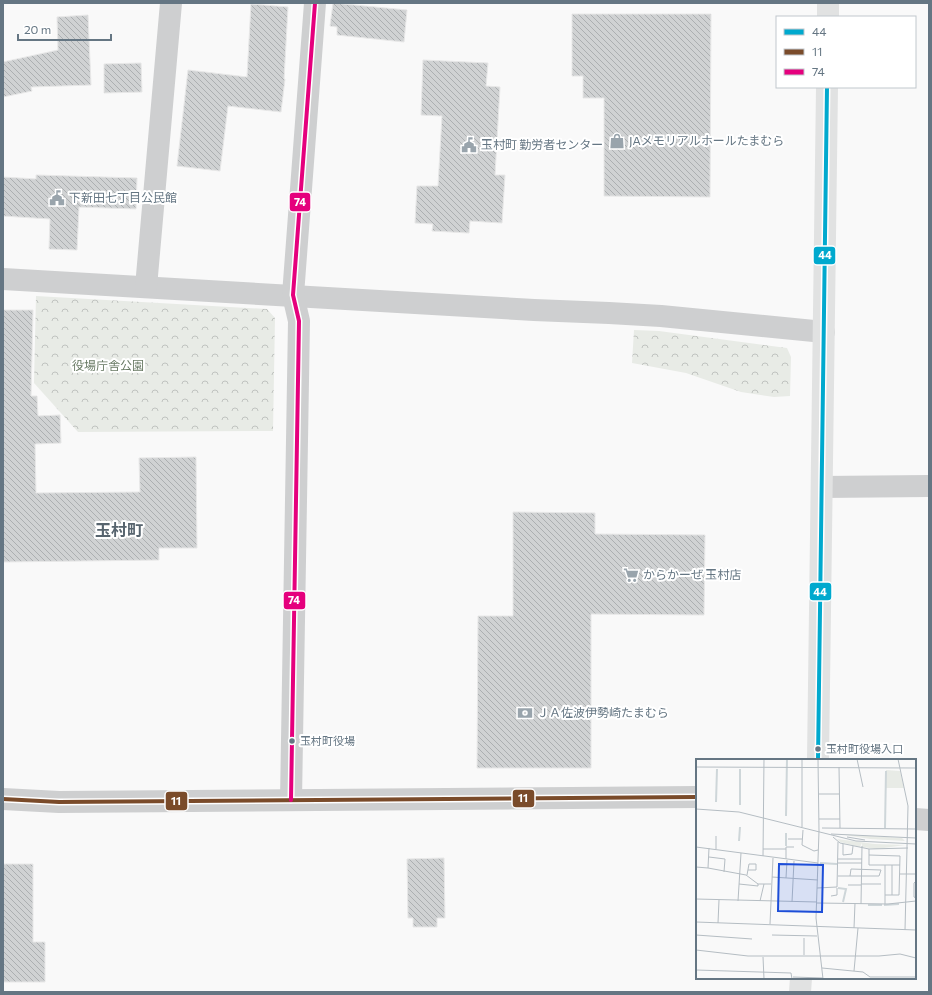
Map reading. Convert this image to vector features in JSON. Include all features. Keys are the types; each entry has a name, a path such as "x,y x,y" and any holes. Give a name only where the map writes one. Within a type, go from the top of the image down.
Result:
{"main road":[{"path":"828,3 828,16"},
{"path":"818,759 827,88"},
{"path":"800,992 801,979"}],"street":[{"path":"146,287 171,3"},
{"path":"291,800 299,321 293,296 315,3"},
{"path":"3,279 624,314 713,320 824,332"},
{"path":"822,487 929,486"},
{"path":"3,799 59,802 696,796"},
{"path":"916,819 929,820"}],"green space":[{"name":"役場庁舎公園","path":"36,296 267,309 275,318 273,431 78,432 34,383"},
{"path":"634,330 659,331 787,348 791,357 790,396 774,397 741,392 686,373 632,363"}],"building":[{"path":"333,3 407,10 404,42 337,35 337,27 330,26"},
{"path":"251,4 288,7 285,79 281,112 228,106 220,171 177,166 188,70 247,77"},
{"path":"572,14 711,14 710,197 604,196 604,98 583,98 583,76 572,76"},
{"path":"88,15 91,85 31,87 32,91 3,97 3,62 58,50 57,17"},
{"name":"玉村町 勤労者センター","path":"423,60 488,63 486,86 500,87 495,175 505,175 502,223 470,221 469,233 432,231 433,224 415,223 417,186 438,186 442,116 421,115"},
{"path":"141,63 142,92 104,93 104,64"},
{"path":"36,175 137,178 136,209 79,207 77,250 49,249 50,219 3,216 3,177 36,179"},
{"path":"3,310 33,310 31,396 37,396 38,416 60,415 61,443 35,444 36,493 140,492 139,458 196,457 197,548 159,548 159,560 3,562"},
{"path":"513,512 595,513 595,534 705,535 704,615 591,614 591,768 477,768 478,616 513,616"},
{"path":"444,858 445,918 437,918 437,927 413,927 413,918 408,918 407,859"},
{"path":"3,864 33,864 33,942 45,942 45,982 3,982"}],"transit line":[{"name":"74","path":"291,800 299,321 293,295 315,3"},
{"name":"44","path":"818,759 827,88"},
{"name":"11","path":"3,799 59,802 696,797"}],"place":[{"name":"JAメモリアルホールたまむら","path":"617,141"},
{"name":"玉村町 勤労者センター","path":"469,145"},
{"name":"下新田七丁目公民館","path":"57,198"},
{"name":"からかーぜ 玉村店","path":"631,575"},
{"name":"ＪＡ佐波伊勢崎たまむら","path":"525,713"},
{"name":"玉村町役場","path":"292,741"},
{"name":"玉村町役場入口","path":"818,749"}],"district":[{"name":"玉村町","path":"119,530"}]}
